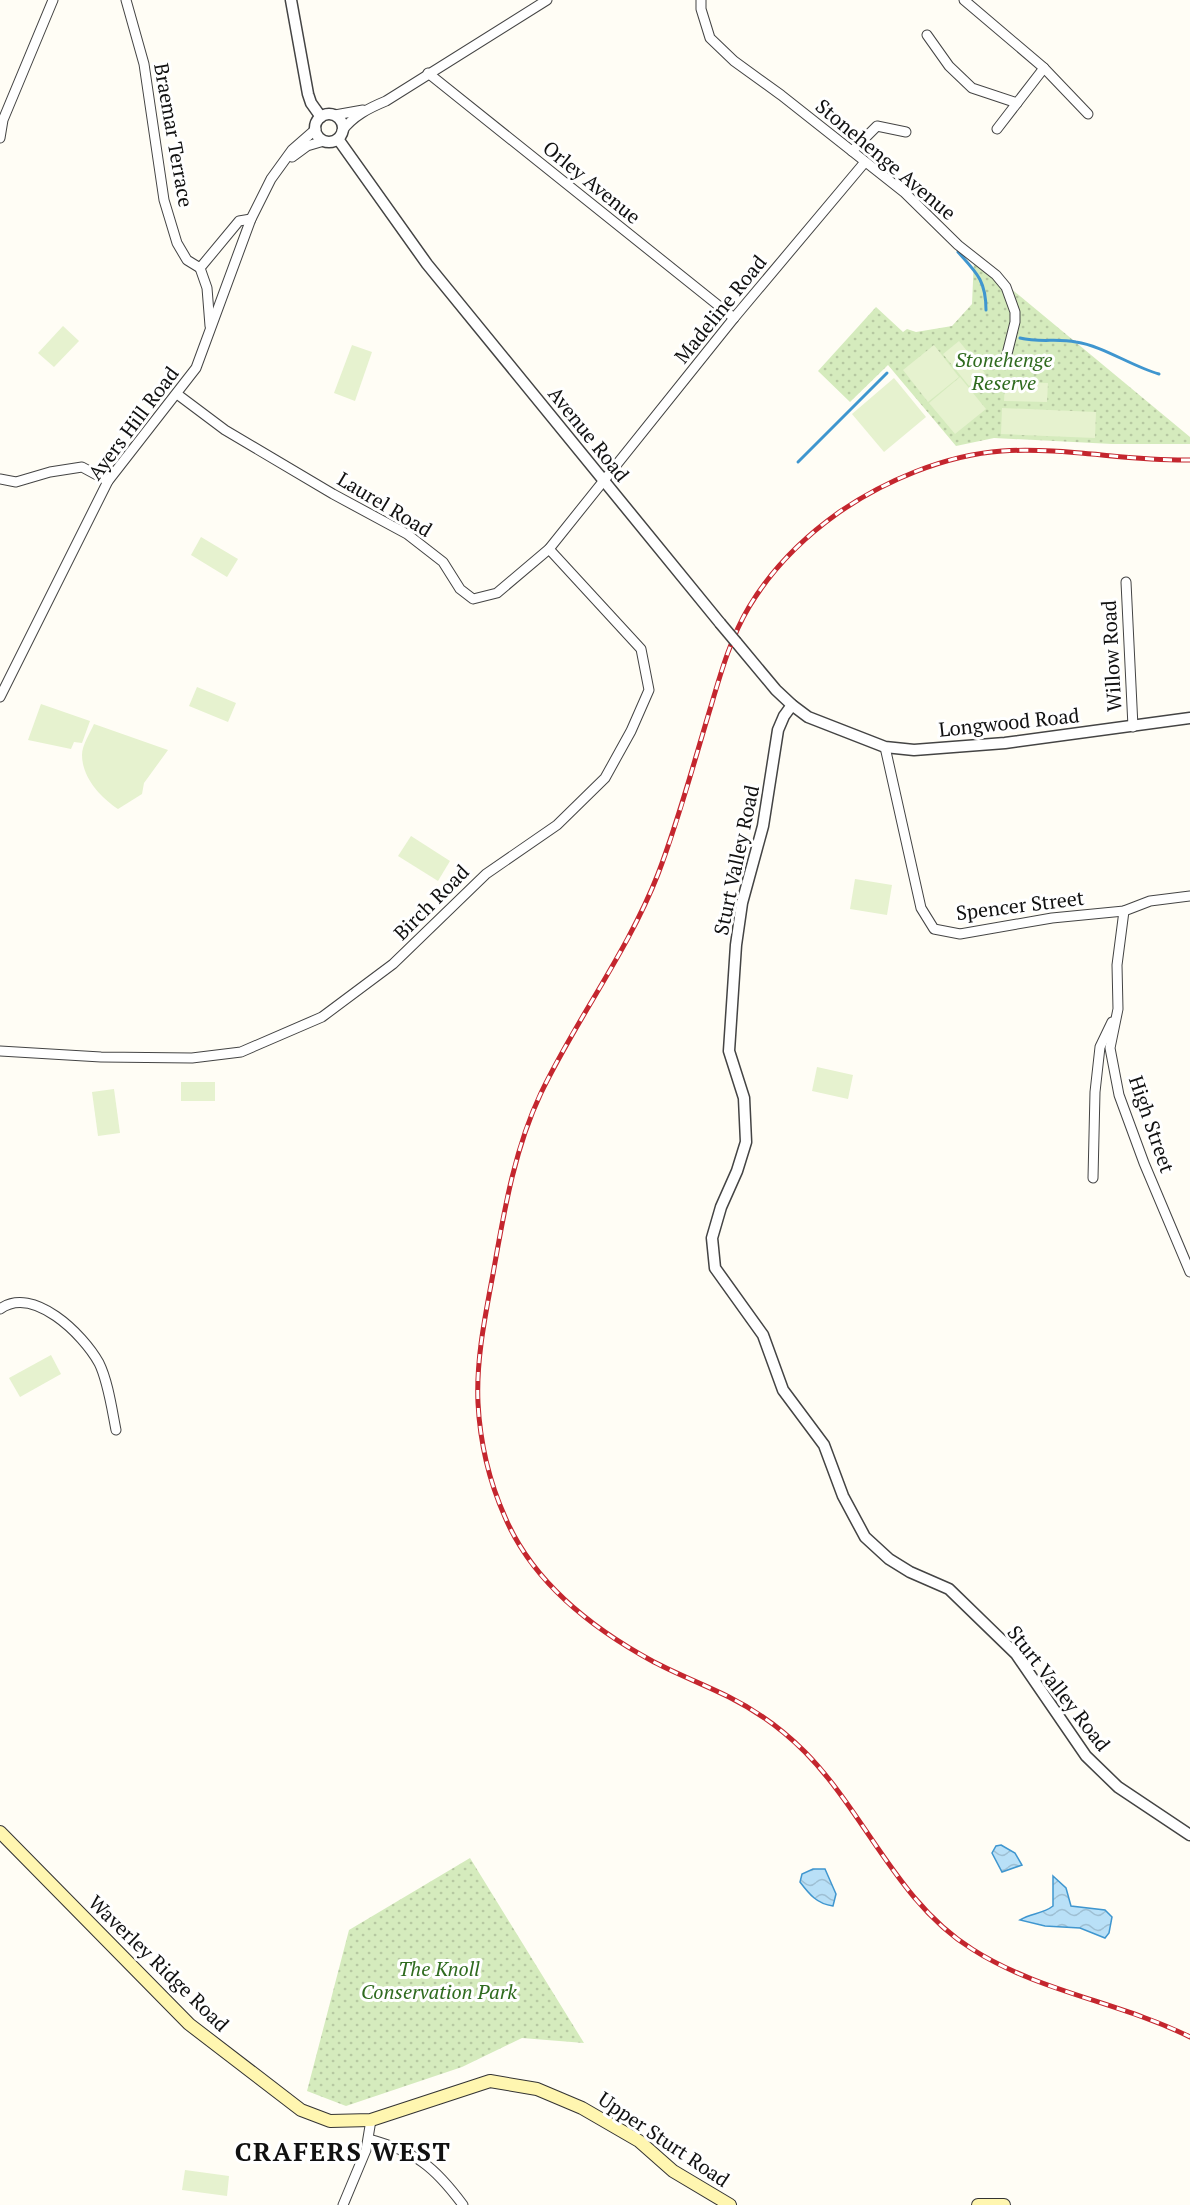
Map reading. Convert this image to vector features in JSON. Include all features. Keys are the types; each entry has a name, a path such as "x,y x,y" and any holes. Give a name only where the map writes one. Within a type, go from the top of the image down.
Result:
{"main road":[{"name":"Waverley Ridge Road","path":"0,1832 189,2024 301,2110 330,2121 371,2120"},
{"name":"Upper Sturt Road","path":"371,2120 490,2081 537,2089 582,2108 639,2141 673,2171 730,2205"},
{"path":"978,2205 1004,2205"}],"street":[{"path":"0,138 3,120 53,0"},
{"name":"Braemar Terrace","path":"126,0 144,64 164,200 177,243 186,260 200,268"},
{"path":"291,0 309,94 321,117"},
{"path":"368,109 321,117 316,129 320,138 329,142 340,135 349,122 368,109 386,101 547,0"},
{"name":"Stonehenge Avenue","path":"701,0 710,38 734,61 781,95 904,193 958,245 996,275 1006,287 1015,312 1015,322 1005,362"},
{"path":"964,0 1044,68 1088,114"},
{"path":"927,35 949,66 972,88 1017,103"},
{"path":"998,129 1044,68"},
{"name":"Orley Avenue","path":"428,73 734,318"},
{"path":"335,115 341,122 340,135"},
{"path":"852,151 877,126 906,132"},
{"name":"Ayers Hill Road","path":"0,697 108,481 196,368 251,219 280,165 292,150 316,129"},
{"name":"Avenue Road","path":"340,135 427,264 720,623 792,705 808,717 835,728"},
{"name":"Ayers Hill Road","path":"280,165 307,146 324,141"},
{"name":"Madeline Road","path":"605,482 734,318 865,162"},
{"path":"210,331 207,288 200,268 239,221 251,219"},
{"name":"Laurel Road","path":"177,394 225,430 333,494 407,534 443,562 460,589 472,599 497,593 549,549 605,482"},
{"path":"0,479 16,482 50,472 82,467 108,481"},
{"name":"Birch Road","path":"0,1051 101,1057 192,1058 241,1052 322,1017 393,964 486,874 556,825 605,778 631,731 649,690 641,648 549,549"},
{"name":"Willow Road","path":"1125,582 1133,727"},
{"name":"Sturt Valley Road","path":"792,705 778,730 764,826 742,903 731,998 729,1051 744,1098 746,1142 737,1171 721,1207 712,1238 715,1268 763,1335 783,1390 824,1445 843,1496 865,1537 889,1559 910,1572 949,1589 1016,1654 1086,1756 1118,1787 1190,1835"},
{"name":"Longwood Road","path":"835,728 885,747 914,750 1133,727 1190,718"},
{"name":"Spencer Street","path":"885,747 921,908 934,929 960,934 1052,918 1124,911 1150,901 1190,896"},
{"name":"High Street","path":"1124,911 1117,964 1118,1009 1110,1048 1119,1095 1144,1163 1190,1272"},
{"path":"1093,1178 1095,1092 1100,1047 1118,1009"},
{"path":"0,1309 9,1303 26,1302 50,1313 80,1334 99,1364 116,1430"},
{"path":"343,2205 369,2139 371,2120"},
{"path":"369,2139 399,2147 414,2155 445,2180 463,2205"}],"green space":[{"name":"Stonehenge Reserve","path":"974,258 1190,437 1190,444 1112,444 994,438 956,446 888,365 850,402 818,371 876,307 903,332 907,329 916,332 952,326 972,304"},
{"path":"63,326 79,341 54,367 38,353"},
{"path":"959,341 985,373 969,386 943,354"},
{"path":"352,345 372,352 355,401 334,393"},
{"path":"934,345 959,377 928,402 903,370"},
{"path":"960,377 986,409 955,434 929,403"},
{"path":"894,378 926,417 884,452 852,414"},
{"path":"1005,382 1048,383 1047,402 1004,401"},
{"path":"1002,408 1096,412 1095,438 1001,434"},
{"path":"201,537 238,559 227,577 191,555"},
{"path":"197,687 236,703 228,722 189,706"},
{"path":"41,704 90,721 82,743 74,742 71,749 28,740"},
{"path":"94,724 168,750 144,783 142,794 118,809 93,786 85,771 83,747"},
{"path":"411,836 450,861 438,881 398,856"},
{"path":"855,879 892,885 887,915 850,909"},
{"path":"817,1067 853,1075 848,1099 812,1091"},
{"path":"181,1082 215,1082 215,1101 181,1101"},
{"path":"114,1089 120,1133 98,1136 92,1092"},
{"path":"51,1355 61,1374 20,1397 9,1378"},
{"name":"The Knoll Conservation Park","path":"470,1858 584,2043 522,2038 462,2067 346,2106 307,2091 349,1930"},
{"path":"185,2170 229,2176 227,2196 182,2190"}],"water":[{"path":"1001,1845 1015,1853 1022,1865 1002,1872 992,1853 996,1846"},
{"path":"813,1869 825,1869 836,1894 833,1906 818,1901 800,1882 802,1874"},
{"path":"1053,1876 1066,1888 1071,1906 1105,1910 1112,1917 1109,1933 1105,1938 1080,1928 1045,1926 1020,1920 1053,1906"}],"waterway":[{"path":"958,252 982,284 986,310"},
{"path":"1020,338 1086,344 1159,374"},
{"path":"798,462 887,373"}],"railway":[{"path":"1190,460 1025,450 980,454 937,464 895,480 838,513 800,544 767,580 743,618 727,655 673,832 646,902 555,1065 532,1115 517,1159 501,1228 478,1371 479,1418 483,1447 499,1503 517,1541 532,1563 567,1602 587,1619 631,1649 663,1667 739,1702 788,1736 827,1776 902,1882 923,1907 946,1930 972,1949 1024,1976 1136,2015 1190,2037"}],"district":[{"name":"CRAFERS WEST","path":"343,2151"}]}
